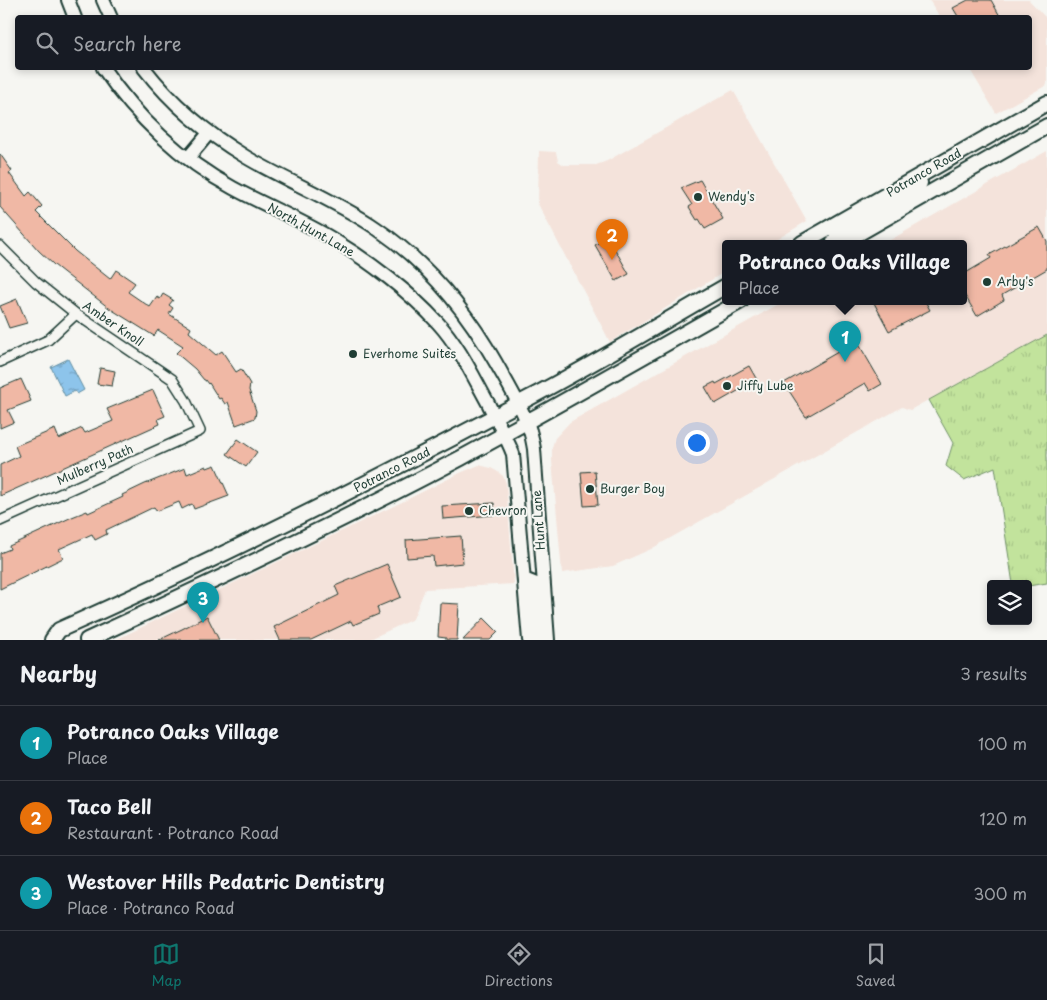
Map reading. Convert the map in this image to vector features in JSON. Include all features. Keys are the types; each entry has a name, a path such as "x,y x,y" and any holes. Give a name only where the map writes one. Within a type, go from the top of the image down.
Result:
{"main road":[{"path":"68,0 74,15"},
{"path":"103,0 110,15"},
{"name":"North Hunt Lane","path":"105,70 144,119 188,158 231,187 333,239 368,262 407,294 438,322 453,344 495,417"},
{"path":"146,70 171,99 209,133 247,158 344,208 377,228 405,250 436,280 467,317 489,351 518,404"},
{"name":"Potranco Road","path":"807,240 1047,103"},
{"name":"Potranco Road","path":"847,240 1047,126"},
{"path":"188,158 209,133"},
{"path":"836,240 838,236 906,195 920,183 924,173"},
{"name":"Potranco Road","path":"52,640 59,630 211,561 495,417 722,288"},
{"path":"704,322 708,313 722,301"},
{"name":"Potranco Road","path":"87,640 345,517 504,434 734,305"},
{"name":"Hunt Lane","path":"518,404 527,421 534,449 548,640"},
{"name":"Hunt Lane","path":"495,417 513,454 515,464 529,640"},
{"path":"336,499 345,517"},
{"path":"237,570 237,559 242,555 289,532 314,510"},
{"path":"102,633 99,627 103,620 178,585 211,561"},
{"path":"524,579 534,583 539,640"}],"street":[{"name":"Amber Knoll","path":"0,246 36,282 76,314 172,379 186,401 200,431"},
{"path":"0,362 48,340 76,314"},
{"name":"Mulberry Path","path":"0,521 200,431"}],"shaded area":[{"path":"929,0 1029,0 1047,19 1047,85 996,113 970,70 1032,70 1032,15 939,15"},
{"path":"733,90 807,221 776,240 722,240 722,273 610,342 538,204 539,151 556,152 558,161 564,165 596,165 607,161"},
{"path":"1047,151 1047,335 910,410 902,407 651,549 613,566 562,573 552,447 555,438 570,422 777,305 967,305 967,240 890,240"},
{"path":"479,465 498,472 503,476 506,483 514,584 425,589 413,619 368,640 115,640 460,473"}],"green space":[{"path":"1047,335 1047,583 1032,585 1032,580 1012,580 995,467 964,480 946,466 953,443 929,400"}],"water":[{"path":"68,359 84,390 77,394 75,391 65,396 51,367"}],"building":[{"path":"968,0 991,0 999,15 957,15 953,8"},
{"path":"0,154 12,171 9,173 26,196 30,192 42,206 36,212 75,251 110,279 116,270 135,283 128,292 150,307 157,297 160,299 163,294 173,300 169,305 173,308 169,314 191,328 189,332 216,355 222,351 236,372 241,369 250,384 249,390 256,411 255,418 236,425 228,402 225,404 221,398 219,399 209,383 176,353 183,346 158,330 154,336 109,308 39,251 0,207"},
{"name":"Wendy's","path":"700,180 723,219 705,229 689,207 692,205 681,188"},
{"path":"1039,227 1047,241 1047,269 1002,295 1004,300 977,316 967,299 967,272 991,258 989,255"},
{"path":"608,237 629,274 616,281 595,245"},
{"path":"17,299 27,323 9,328 0,306"},
{"path":"875,305 927,305 930,310 889,331"},
{"path":"857,341 882,384 870,391 865,383 806,417 784,383"},
{"name":"Jiffy Lube","path":"749,366 757,380 715,404 705,387 715,382 716,384"},
{"path":"100,368 115,371 112,386 97,384"},
{"path":"21,379 31,401 8,410 14,422 0,428 0,388"},
{"path":"153,390 165,416 158,419 160,424 0,496 0,465 19,456 15,446 55,429 59,439 82,428 85,433 113,421 107,409"},
{"path":"238,439 257,452 246,467 227,454"},
{"path":"215,465 229,496 194,509 192,504 182,509 179,502 157,511 154,507 106,530 107,534 95,540 92,534 59,549 63,558 0,589 0,553 10,549 9,546 72,517 87,511 88,513 123,497 122,495 145,484 185,468 187,474 206,466 207,468"},
{"name":"Burger Boy","path":"595,471 598,505 584,506 581,472"},
{"name":"Chevron","path":"494,503 495,515 443,519 442,506"},
{"path":"461,536 463,563 434,566 433,556 407,558 406,540"},
{"path":"387,564 401,597 377,607 379,614 353,625 351,621 311,640 280,640 274,627 339,595 335,586"},
{"path":"440,603 459,604 457,640 446,640 446,638 438,637"},
{"path":"207,616 219,640 159,640 182,629"},
{"path":"484,618 498,632 490,640 463,640"}],"place":[{"name":"Wendy's","path":"698,197"},
{"name":"Taco Bell","path":"612,260"},
{"name":"Arby's","path":"987,282"},
{"name":"Everhome Suites","path":"353,354"},
{"name":"Potranco Oaks Village","path":"845,362"},
{"name":"Jiffy Lube","path":"727,386"},
{"name":"Burger Boy","path":"590,489"},
{"name":"Chevron","path":"469,511"},
{"name":"Westover Hills Pedatric Dentistry","path":"203,623"}]}
